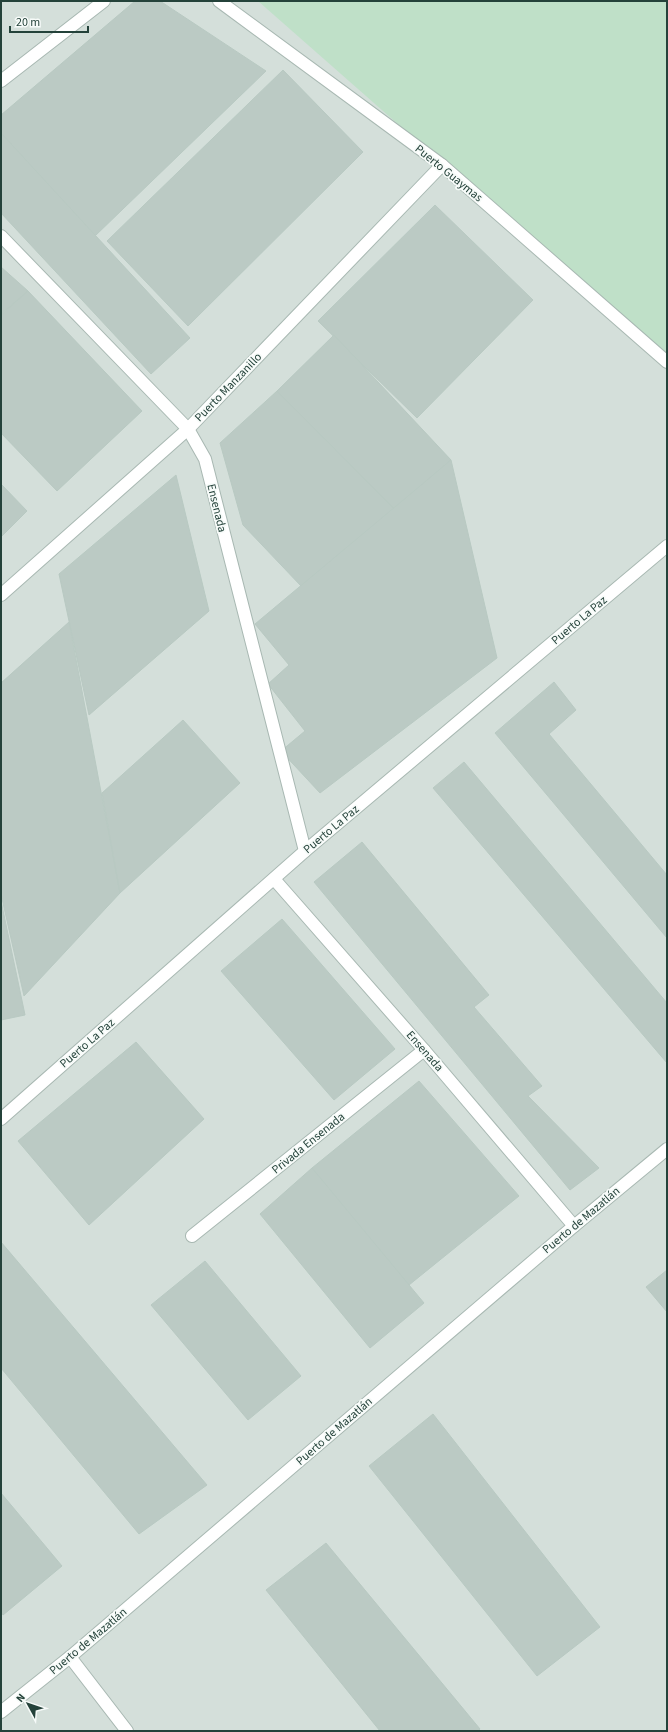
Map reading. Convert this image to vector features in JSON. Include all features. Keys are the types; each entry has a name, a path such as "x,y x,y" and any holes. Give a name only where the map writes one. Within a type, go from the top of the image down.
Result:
{"street":[{"path":"1,81 104,1"},
{"name":"Puerto Guaymas","path":"219,1 442,165 667,362"},
{"name":"Puerto Manzanillo","path":"1,595 188,429 442,165"},
{"name":"Ensenada","path":"1,236 188,429 205,459 305,850"},
{"name":"Puerto La Paz","path":"1,1119 305,850 667,546"},
{"name":"Ensenada","path":"274,879 424,1050 574,1226"},
{"name":"Privada Ensenada","path":"192,1236 424,1050"},
{"name":"Puerto de Mazatlán","path":"1,1712 70,1657 574,1226 667,1149"},
{"path":"70,1657 127,1731"}],"shaded area":[{"path":"1,1 667,1 667,1731 1,1731"}],"green space":[{"path":"258,1 667,1 667,361"}],"building":[{"path":"135,1 160,1 266,71 95,236 1,133 1,115"},
{"path":"283,70 363,152 188,326 107,241"},
{"path":"1,133 190,338 151,374 1,213"},
{"path":"435,205 533,300 417,418 318,321"},
{"path":"1,267 28,291 1,314"},
{"path":"28,291 142,411 57,491 1,433 1,315"},
{"path":"334,335 451,460 394,509 277,391"},
{"path":"277,391 394,509 301,586 243,525 220,443"},
{"path":"451,460 497,658 320,793 281,751 305,731 268,684 289,665 255,624"},
{"path":"176,475 209,611 89,715 59,574"},
{"path":"1,484 27,511 1,537"},
{"path":"69,622 120,893 24,996 1,894 1,683"},
{"path":"554,682 576,710 549,734 667,875 667,938 495,733"},
{"path":"183,720 240,783 120,893 102,793"},
{"path":"464,762 667,1003 667,1063 433,788"},
{"path":"362,842 489,995 474,1007 542,1086 528,1096 599,1168 570,1190 314,882"},
{"path":"1,901 25,1015 1,1020"},
{"path":"282,919 395,1049 334,1100 221,971"},
{"path":"136,1042 204,1119 89,1225 18,1141"},
{"path":"419,1081 519,1196 409,1285 312,1168"},
{"path":"312,1168 424,1303 370,1348 260,1214"},
{"path":"1,1242 207,1485 139,1534 1,1368"},
{"path":"205,1261 301,1376 248,1420 151,1305"},
{"path":"667,1270 667,1312 646,1287"},
{"path":"433,1414 600,1627 537,1676 369,1466"},
{"path":"1,1493 62,1566 3,1615 1,1612"},
{"path":"326,1543 480,1729 478,1731 380,1731 266,1590"}]}
